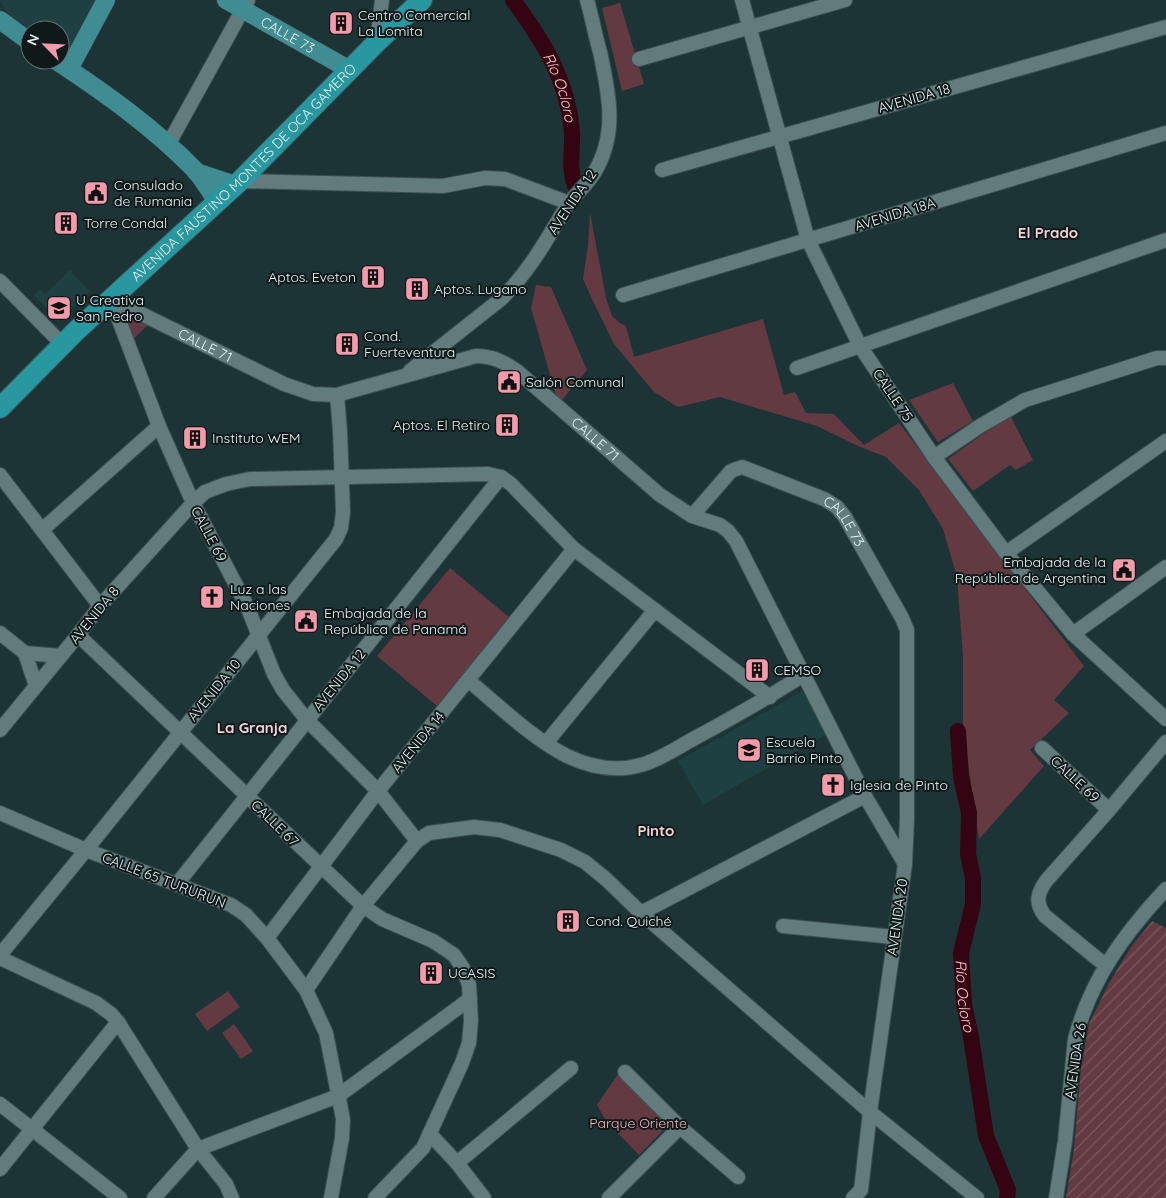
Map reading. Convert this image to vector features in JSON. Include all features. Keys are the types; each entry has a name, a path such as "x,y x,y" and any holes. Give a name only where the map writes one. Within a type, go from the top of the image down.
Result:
{"highway":[{"name":"AVENIDA FAUSTINO MONTES DE OCA GAMERO","path":"3,397 217,202 376,42 422,0"}],"main road":[{"path":"70,52 106,0"},
{"name":"CALLE 73","path":"226,0 245,4 350,70"},
{"path":"0,20 20,35"},
{"path":"70,70 142,121 196,172 217,202"},
{"path":"196,172 237,183"}],"street":[{"path":"376,42 382,0"},
{"name":"AVENIDA 12","path":"403,376 459,333 515,286 535,259 569,203 594,174 607,146 609,92 587,0"},
{"name":"CALLE 75","path":"742,0 808,240 860,346 934,457 1006,553 1073,634 1166,719"},
{"path":"639,59 845,0"},
{"path":"168,145 245,4"},
{"name":"AVENIDA 18","path":"662,170 1166,27"},
{"name":"AVENIDA 18A","path":"623,295 1166,132"},
{"path":"237,183 442,186 485,178 505,179 569,203"},
{"path":"797,368 1166,240"},
{"path":"0,281 62,344"},
{"name":"CALLE 71","path":"111,299 284,384 313,394 337,395 476,356 497,358 517,371 660,495 692,516 720,525 736,541 866,796 905,864"},
{"name":"CALLE 69","path":"111,299 159,426 193,503 247,606 274,674 283,690 307,720 378,791 417,841"},
{"path":"934,457 980,426 1025,400 1157,358 1166,358"},
{"name":"AVENIDA 10","path":"0,956 336,538 341,528 343,512 337,395"},
{"path":"42,530 159,426"},
{"path":"1006,553 1166,441"},
{"name":"CALLE 73","path":"692,516 726,476 735,468 742,467 824,499 837,507 846,517 907,630"},
{"name":"AVENIDA 8","path":"0,730 78,636 100,606 204,492 226,484 250,480 488,474 501,477"},
{"path":"0,475 100,606"},
{"path":"501,477 511,484 574,549 770,697"},
{"name":"AVENIDA 12","path":"177,884 501,477"},
{"name":"AVENIDA 14","path":"267,938 378,791 574,549"},
{"path":"1073,634 1166,567"},
{"path":"546,743 655,610"},
{"name":"AVENIDA 20","path":"860,1195 905,864 907,819 907,630"},
{"path":"0,633 25,654 36,686"},
{"name":"CALLE 67","path":"78,636 363,906 382,919 433,941 454,956 463,968 469,985 471,1021 468,1043 462,1063 423,1148 377,1197"},
{"path":"25,654 61,656"},
{"path":"468,680 546,743 568,756 590,765 609,769 641,765 667,754 770,697 803,675"},
{"path":"1105,965 1045,916 1038,908 1037,899 1040,889 1046,881 1166,742"},
{"name":"CALLE 69","path":"1042,748 1109,810"},
{"path":"641,913 866,796"},
{"name":"CALLE 65 TURURUN","path":"0,813 86,850 240,910 267,938 306,990 326,1033 343,1119 342,1138 331,1198"},
{"path":"306,990 363,906 417,841 429,833 474,827 500,830 523,836 561,850 585,862 870,1112 977,1198"},
{"name":"AVENIDA 26","path":"1056,1198 1075,1039 1080,1023 1090,995 1105,965 1140,917 1166,889"},
{"path":"783,926 894,937"},
{"path":"0,956 96,1003 118,1022 198,1149 226,1184 232,1198"},
{"path":"154,1198 198,1149 338,1096 470,999"},
{"path":"0,1169 118,1022"},
{"path":"457,1163 571,1068"},
{"path":"625,1072 680,1127 738,1177"},
{"path":"0,1104 120,1198"},
{"path":"615,1196 680,1127"},
{"path":"430,1134 457,1163 484,1198"}],"shaded area":[{"path":"0,0 99,0 70,51 70,20 20,20 20,24 4,9"},
{"name":"U Creativa San Pedro","path":"70,270 90,292 58,321 34,295 40,289 45,294"},
{"name":"Escuela Barrio Pinto","path":"803,691 827,734 703,805 678,761"}],"green space":[{"path":"620,3 644,84 622,91 602,8"},
{"path":"590,213 606,298 612,316 626,326 634,357 763,319 784,395 795,392 806,413 834,414 864,445 899,423 1084,666 1054,700 1069,713 1030,750 1044,766 979,839 963,729 963,656 957,577 943,529 919,490 886,457 817,426 720,397 678,407 654,392 614,344 583,279"},
{"path":"536,285 551,287 587,370 562,400 556,396 531,308"},
{"path":"118,309 148,325 130,342"},
{"path":"953,383 973,421 938,442 909,400"},
{"path":"1010,415 1033,460 1016,470 1010,465 973,491 948,459"},
{"path":"450,568 510,618 437,706 377,656"},
{"path":"1152,921 1166,928 1166,1198 1066,1198 1074,1149 1081,1068 1089,1024 1109,983 1131,947"},
{"path":"228,991 240,1007 207,1031 195,1014"},
{"path":"234,1024 253,1051 241,1059 222,1033"},
{"name":"Parque Oriente","path":"618,1074 671,1122 639,1155 606,1121 597,1105"}],"waterway":[{"name":"Río Ocloro","path":"513,0 544,46 565,95 570,113 572,132 571,166 575,186"},
{"name":"Río Ocloro","path":"958,731 961,777 969,813 968,854 973,878 973,904 961,953 964,1004 986,1136 1008,1190 1007,1198"}],"place":[{"name":"Centro Comercial La Lomita","path":"341,23"},
{"name":"Consulado de Rumania","path":"96,193"},
{"name":"Torre Condal","path":"66,223"},
{"name":"Aptos. Eveton","path":"373,277"},
{"name":"Aptos. Lugano","path":"417,289"},
{"name":"U Creativa San Pedro","path":"59,308"},
{"name":"Cond. Fuerteventura","path":"347,344"},
{"name":"Salón Comunal","path":"509,382"},
{"name":"Aptos. El Retiro","path":"507,425"},
{"name":"Instituto WEM","path":"195,438"},
{"name":"Embajada de la República de Argentina","path":"1124,570"},
{"name":"Luz a las Naciones","path":"212,597"},
{"name":"Embajada de la República de Panamá","path":"306,621"},
{"name":"CEMSO","path":"757,670"},
{"name":"Escuela Barrio Pinto","path":"749,750"},
{"name":"Iglesia de Pinto","path":"833,785"},
{"name":"Cond. Quiché","path":"568,921"},
{"name":"UCASIS","path":"431,973"}],"district":[{"name":"El Prado","path":"1048,232"},
{"name":"La Granja","path":"252,727"},
{"name":"Pinto","path":"656,830"}]}
